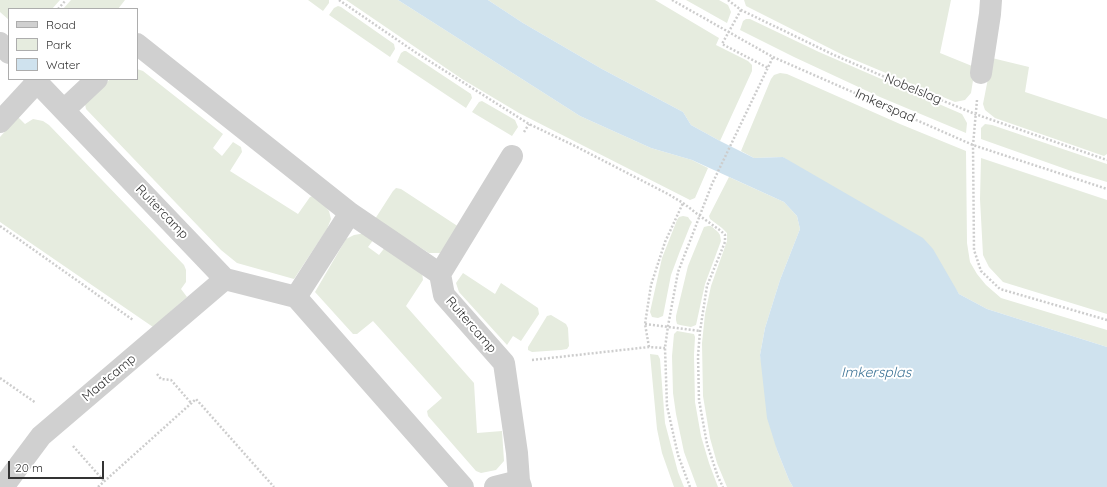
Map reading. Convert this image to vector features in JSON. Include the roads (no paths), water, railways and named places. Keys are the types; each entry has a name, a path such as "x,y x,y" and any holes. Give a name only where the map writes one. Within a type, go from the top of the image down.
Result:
{"street":[{"path":"981,73 991,0"},
{"path":"0,43 8,52"},
{"path":"138,45 350,213 440,274 512,156"},
{"path":"64,110 96,80"},
{"path":"0,122 36,81"},
{"name":"Ruitercamp","path":"36,81 225,279"},
{"path":"296,297 350,213"},
{"name":"Ruitercamp","path":"440,274 444,295 504,363 520,484 495,487"},
{"path":"225,279 296,297 463,487"},
{"name":"Maatcamp","path":"4,487 41,436 225,279"}],"water":[{"name":"Imkersplas","path":"398,0 488,0 523,23 602,69 683,112 691,125 720,141 754,158 783,157 923,238 933,249 959,294 987,309 1107,347 1107,487 793,487 777,450 767,418 760,355 765,328 780,280 800,229 797,216 784,202 692,160 651,148 580,116"}]}
